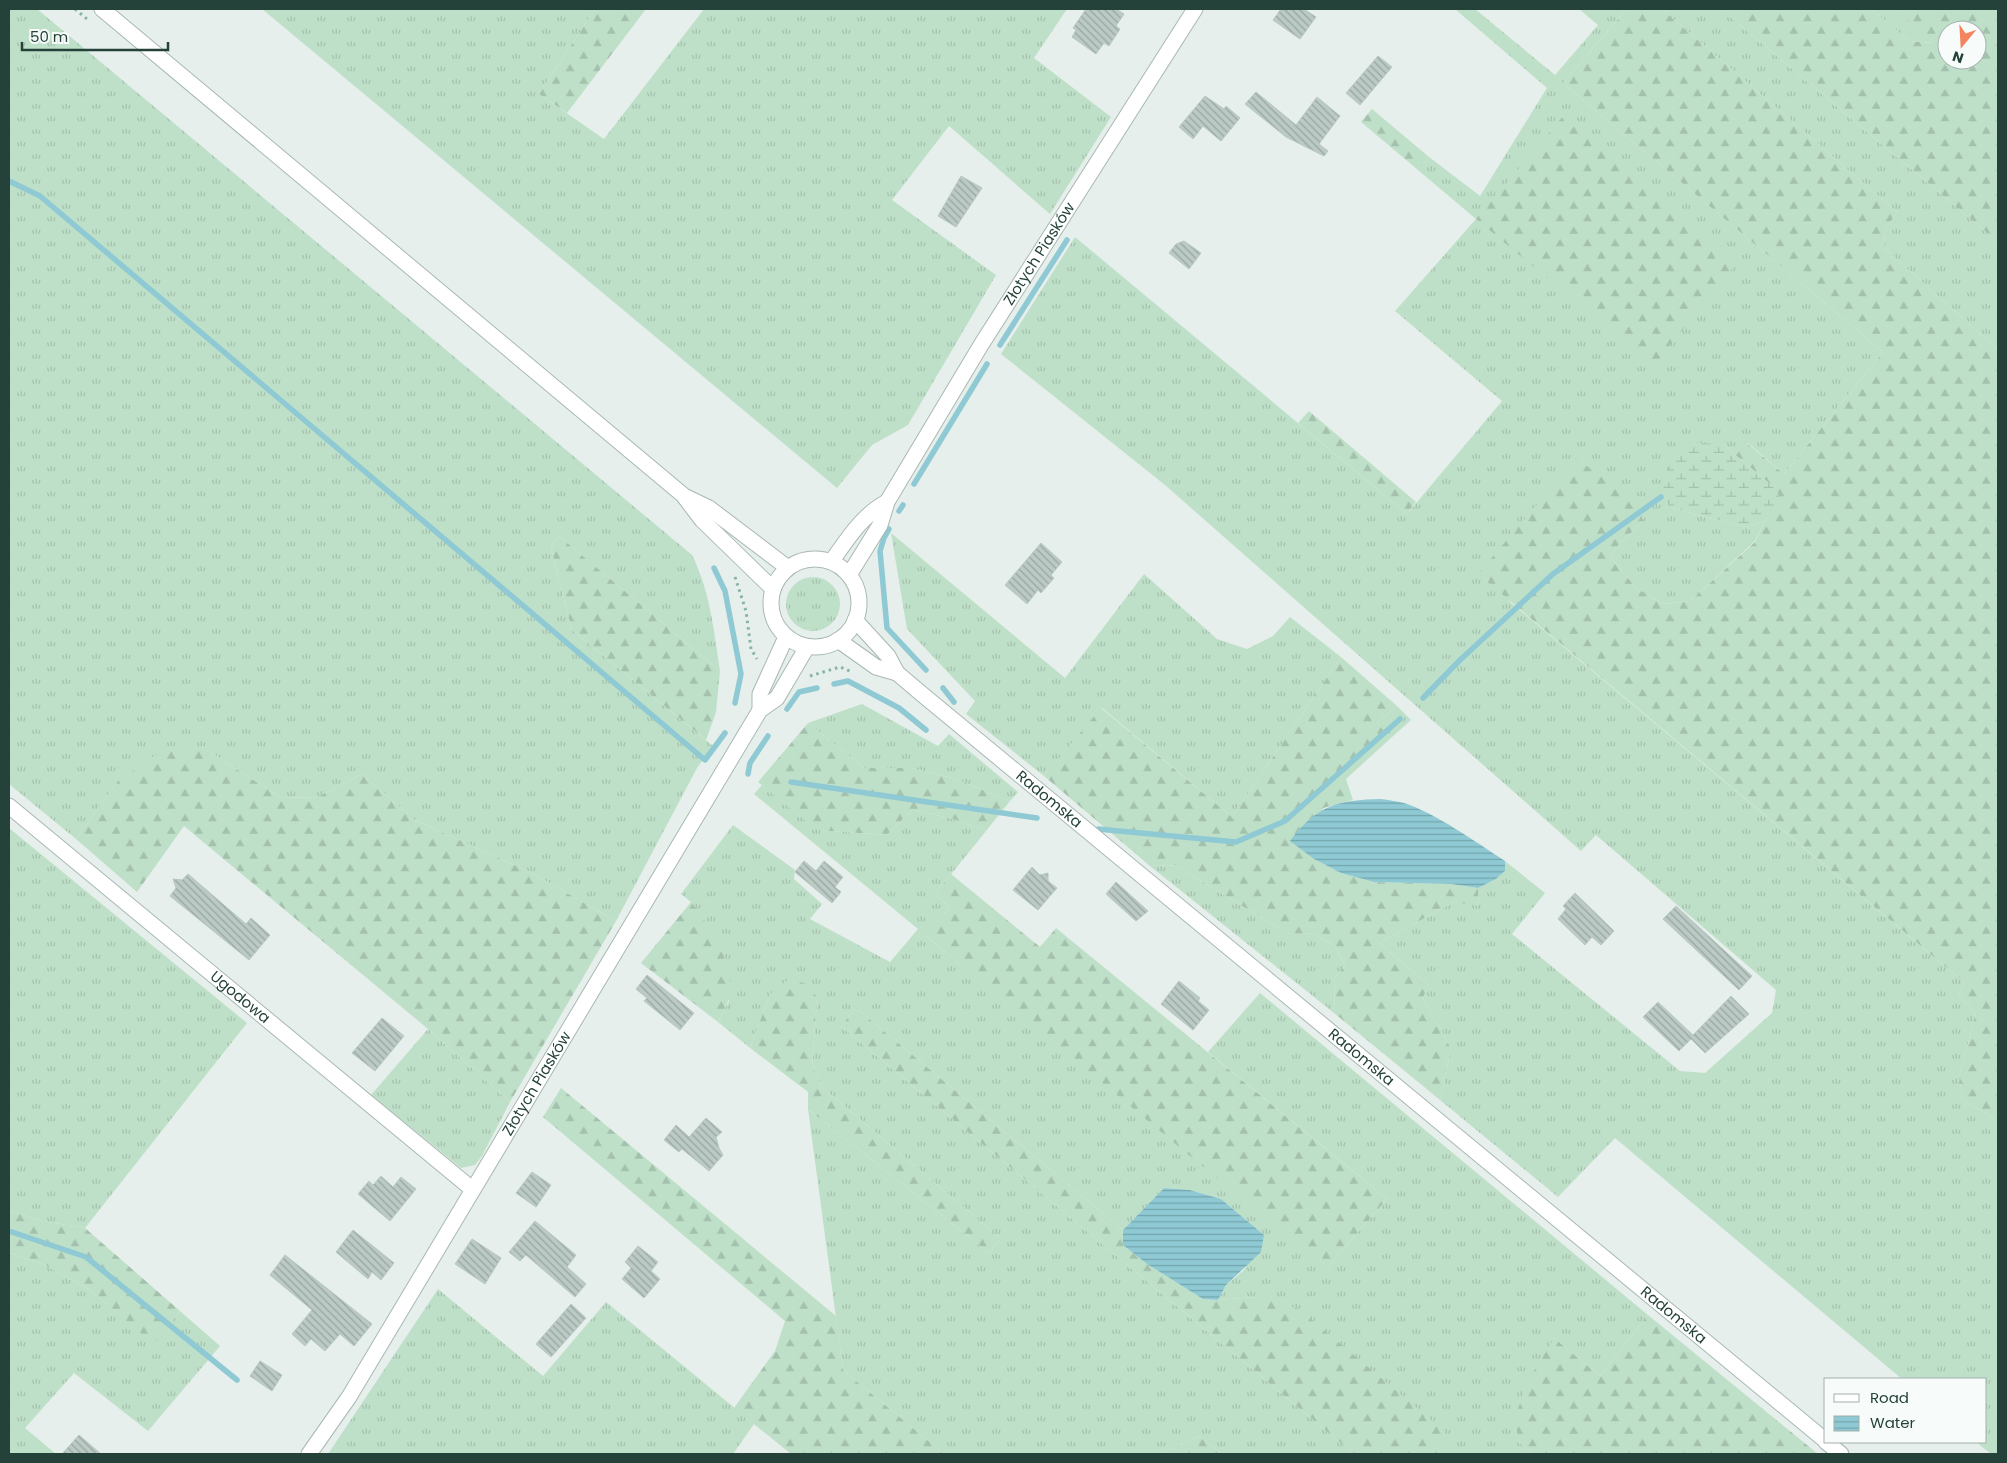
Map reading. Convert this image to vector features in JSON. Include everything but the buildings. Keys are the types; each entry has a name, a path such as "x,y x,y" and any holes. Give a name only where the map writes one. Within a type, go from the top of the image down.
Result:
{"street":[{"path":"102,9 683,495 702,520 773,589"},
{"name":"Złotych Piasków","path":"849,575 880,525 887,502 981,345 1195,9"},
{"path":"683,495 709,508 788,568"},
{"name":"Złotych Piasków","path":"830,562 865,518 872,511 887,502"},
{"path":"809,559 820,559 830,562 840,567 849,575 855,586 859,597 856,620 849,631 830,645 807,647 795,643 778,628 773,618 770,607 773,589 780,575 788,568 809,559"},
{"name":"Radomska","path":"856,620 888,656 897,674"},
{"name":"Złotych Piasków","path":"760,710 760,694 786,637"},
{"name":"Radomska","path":"838,640 876,667 897,674 1824,1440"},
{"name":"Złotych Piasków","path":"309,1454 350,1397 472,1189 760,710 777,698 807,647"},
{"name":"Ugodowa","path":"9,806 472,1189"},
{"name":"Radomska","path":"1827,1443 1842,1454"}],"path":[{"path":"75,9 90,22"},
{"path":"732,571 738,583 746,611 751,649 754,656 760,662"},
{"path":"807,677 840,667 852,672"}],"green space":[{"path":"9,9 37,9 692,555 707,597 720,671 559,536 551,548 572,630 713,746 697,768 616,921 530,872 415,820 362,774 317,797 281,798 207,750 118,781 76,839 9,784"},
{"path":"262,9 595,9 539,94 604,139 704,9 1067,9 1034,58 1111,117 1050,214 949,126 892,200 996,275 908,425 872,445 837,488"},
{"path":"595,9 646,9 567,113 539,94"},
{"path":"1455,9 1475,9 1555,75 1598,25 1579,9 1627,9 1563,83 1883,352 1784,474 1748,443 1734,454 1722,444 1671,507 1747,527 1765,521 1755,541 1690,601 1663,604 1636,588 1610,557 1621,542 1644,521 1509,601 1965,983 1958,994 1976,1014 1959,1077 1963,1100 1998,1121 1998,1454 1991,1454 1977,1443 1987,1443 1987,1378 1901,1378 1615,1138 1558,1197 1440,1100 1451,1049 1423,999 1428,984 1379,943 1454,902 1479,905 1478,888 1496,879 1505,871 1505,861 1545,893 1512,934 1680,1071 1705,1073 1772,1013 1776,990 1596,835 1581,851 1165,485 1001,354 1075,237 1407,514 1502,401 1395,311 1476,219 1418,170 1429,157 1480,196 1547,88"},
{"path":"1627,9 1662,9 1897,212 1885,230 1884,248 1998,350 1998,1121 1963,1100 1959,1077 1976,1014 1958,994 1965,983 1478,574 1576,458 1622,492 1644,521 1621,542 1610,557 1636,588 1663,604 1690,601 1755,542 1765,521 1777,507 1776,489 1734,454 1747,443 1784,474 1883,352 1563,83"},
{"path":"1662,9 1721,9 1998,242 1998,350 1884,248 1885,230 1897,212"},
{"path":"1721,9 1871,9 1909,41 1933,43 1896,9 1998,9 1998,242"},
{"path":"1871,9 1896,9 1935,43 1909,41"},
{"path":"1372,109 1429,157 1418,170 1361,122"},
{"path":"1565,114 1731,254 1732,269 1653,366 1476,219"},
{"path":"1309,411 1416,502 1407,514 1298,423"},
{"path":"1695,443 1722,444 1776,489 1779,496 1777,508 1765,521 1747,527 1700,516 1671,507 1657,494 1669,466"},
{"path":"891,533 1065,678 1144,574 1217,639 1247,649 1273,636 1290,617 1341,657 1232,817 1102,708 1044,776 966,714 975,701 907,629"},
{"path":"559,536 720,671 716,712 706,740 572,630 551,548"},
{"path":"813,577 823,579 832,585 838,594 840,604 838,614 832,623 823,629 813,631 803,629 794,623 788,614 786,604 788,594 794,585 803,579"},
{"path":"1341,657 1397,706 1377,723 1391,738 1346,779 1353,800 1323,808 1314,859 1341,873 1374,882 1451,884 1478,888 1479,906 1454,902 1379,943 1428,984 1423,999 1451,1049 1440,1100 1334,1013 1335,977 1345,966 1335,946 1313,934 1287,933 1175,865 1150,866 1044,776 1101,708 1232,817"},
{"path":"862,704 938,746 949,734 1018,792 1010,801 953,778 911,768 864,768 808,723"},
{"path":"1397,706 1411,720 1391,738 1377,723"},
{"path":"808,723 864,768 911,768 953,778 1010,801 986,831 950,818 912,810 887,835 817,830 758,782"},
{"path":"168,746 207,750 281,798 317,797 362,774 415,820 530,872 616,921 510,1102 428,1029 184,826 137,892 76,839 118,781"},
{"path":"762,785 818,830 887,835 912,810 950,818 986,831 935,894 950,907 926,936 1328,1267 1387,1199 1208,1052 1260,993 1648,1315 1600,1376 1554,1338 1517,1440 1533,1454 1444,1454 1443,1431 1255,1297 1218,1300 1226,1285 1244,1270 1264,1235 1221,1199 1190,1190 1164,1188 1123,1230 856,1008 841,1026 1354,1454 1222,1454 1199,1436 1160,1454 944,1454 843,1370 808,1109 989,1253 1001,1239 823,1088 812,1066 817,998 770,994 750,1048 718,1022 729,1001 691,902 681,894 733,825 795,870 794,879 822,904 810,919 890,962 918,929 754,794"},
{"path":"9,828 247,1023 85,1228 42,1221 9,1210"},
{"path":"1175,865 1287,933 1313,934 1335,946 1345,966 1335,977 1334,1013 1150,866"},
{"path":"951,874 1040,947 1056,928 1387,1199 1328,1267 1190,1156 925,935 950,907 935,894"},
{"path":"691,902 714,935 726,962 729,975 730,989 728,1001 718,1022 641,963"},
{"path":"789,979 810,985 817,998 812,1066 823,1088 1001,1239 989,1253 808,1109 808,1092 750,1048 770,994"},
{"path":"856,1008 1123,1230 1123,1245 1147,1264 1203,1299 1218,1300 1255,1297 1299,1309 1444,1431 1444,1454 1354,1454 841,1026"},
{"path":"428,1029 510,1102 482,1156 475,1165 461,1168 371,1095"},
{"path":"561,1088 836,1316 843,1370 944,1454 791,1454 734,1408 775,1351 785,1321 543,1117"},
{"path":"9,1210 42,1221 85,1228 180,1311 154,1344 90,1290 43,1264 9,1253"},
{"path":"9,1253 43,1264 90,1290 154,1343 180,1311 220,1346 148,1431 74,1373 25,1428 56,1454 9,1454"},
{"path":"438,1289 543,1376 606,1302 754,1424 733,1454 328,1454"},
{"path":"1648,1315 1818,1454 1533,1454 1517,1440 1517,1411 1530,1378 1554,1338 1600,1376"},
{"path":"1199,1436 1222,1454 1160,1454"}],"water":[{"path":"1381,799 1404,803 1442,821 1505,861 1505,871 1496,879 1478,888 1451,884 1374,882 1341,873 1314,859 1290,841 1319,812 1340,803"},
{"path":"1164,1188 1190,1190 1221,1199 1264,1235 1261,1252 1226,1285 1218,1300 1203,1299 1147,1264 1123,1245 1123,1230"}],"waterway":[{"path":"9,181 40,196 705,760 725,733"},
{"path":"1000,345 1067,240"},
{"path":"914,484 987,364"},
{"path":"1423,698 1459,661 1553,574 1661,497"},
{"path":"899,511 903,505"},
{"path":"889,529 880,551 887,628 926,670"},
{"path":"714,568 725,591 741,674 735,703"},
{"path":"834,684 848,681 899,708 926,730"},
{"path":"787,709 799,692 817,688"},
{"path":"943,688 954,702"},
{"path":"1098,829 1236,842 1285,821 1400,719"},
{"path":"748,774 750,763 768,736"},
{"path":"791,782 1037,818"},
{"path":"9,1231 86,1257 237,1380"}]}
